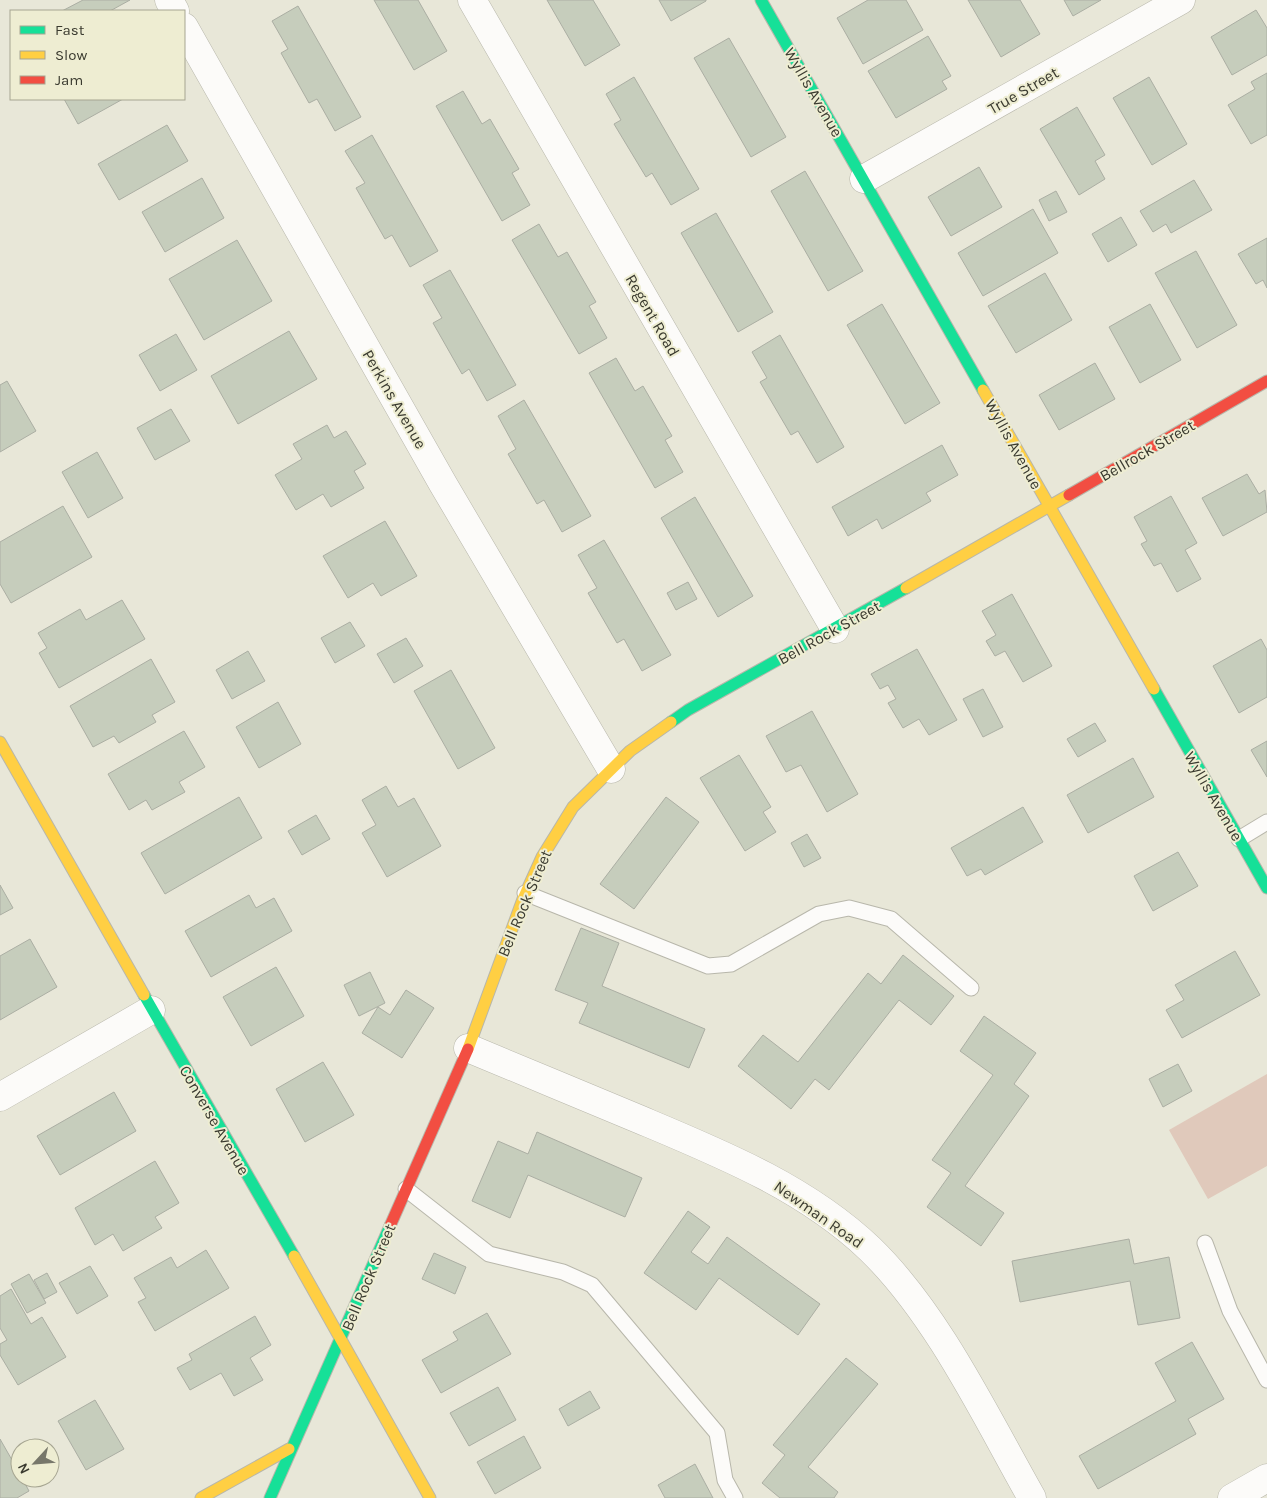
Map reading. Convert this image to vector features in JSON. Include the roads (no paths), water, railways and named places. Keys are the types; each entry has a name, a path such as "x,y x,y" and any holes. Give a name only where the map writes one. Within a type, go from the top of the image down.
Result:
{"street":[{"name":"Regent Road","path":"472,0 835,629"},
{"name":"Wyllis Avenue","path":"762,0 1267,888"},
{"name":"True Street","path":"864,180 1181,0"},
{"name":"Perkins Avenue","path":"185,29 443,484 611,769"},
{"name":"Bellrock Street","path":"1026,520 1267,381"},
{"name":"Bell Rock Street","path":"270,1498 289,1449 342,1338 468,1048 525,893 542,857 565,819 587,792 611,769 659,729 688,710 1026,520"},
{"name":"Converse Avenue","path":"0,742 151,1010 342,1338 430,1498"},
{"path":"0,1097 151,1010"},
{"name":"Newman Road","path":"468,1048 713,1150 784,1186 836,1222 870,1249 906,1290 962,1374 1032,1498"},
{"path":"201,1498 289,1449"},
{"path":"1232,1498 1267,1478"}],"lane":[{"path":"1239,838 1267,822"},
{"path":"525,893 708,966 730,964 819,914 849,908 891,919 970,988"},
{"path":"406,1189 489,1254 563,1272 592,1285 717,1433 725,1480 735,1498"},
{"path":"1205,1243 1230,1312 1267,1380"}]}
